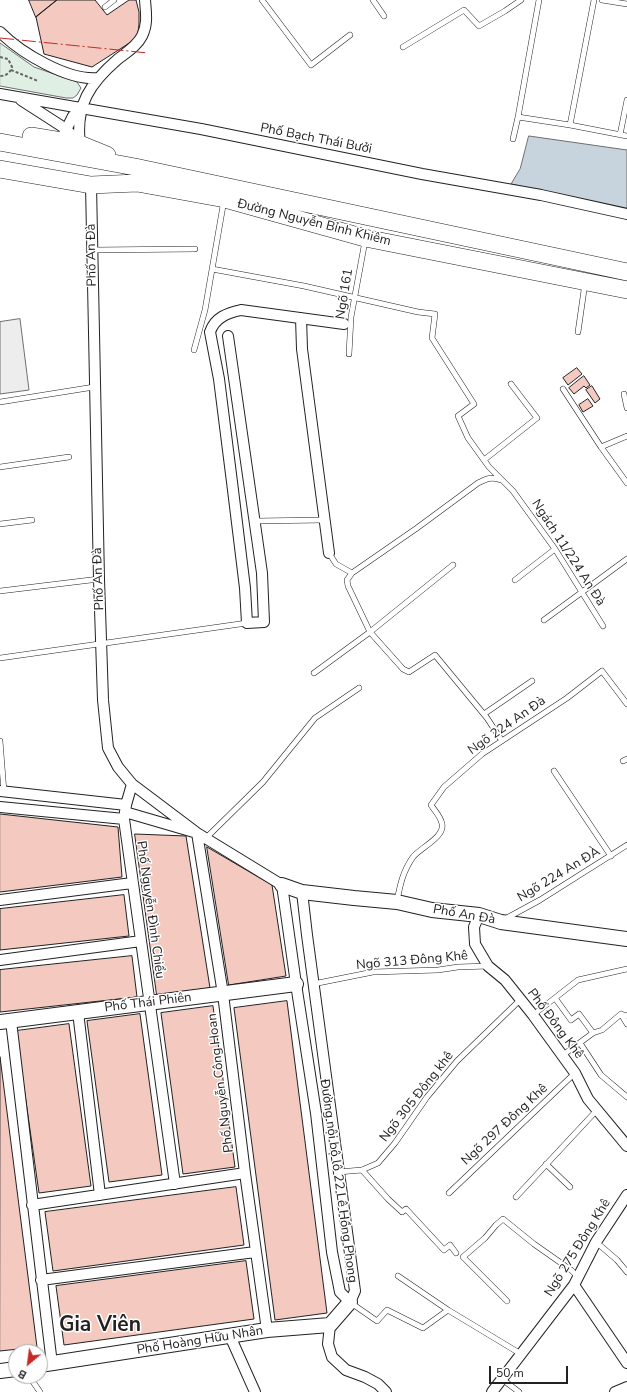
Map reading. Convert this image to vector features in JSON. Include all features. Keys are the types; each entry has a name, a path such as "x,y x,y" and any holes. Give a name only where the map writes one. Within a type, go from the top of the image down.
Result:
{"highway":[{"path":"0,131 63,135 136,175"},
{"path":"0,142 136,175"},
{"path":"0,157 93,174 136,175"},
{"name":"Đường Nguyễn Bỉnh Khiêm","path":"0,169 91,185 136,175 627,272"},
{"name":"Đường Nguyễn Bỉnh Khiêm","path":"136,175 366,238 627,290"}],"street":[{"path":"80,144 78,130 86,94 98,78 139,42 146,27 147,14 145,0"},
{"path":"0,32 15,45 40,61 78,76 98,78"},
{"name":"Phố Bạch Thái Bưởi","path":"0,94 201,129 422,174 541,195 627,214"},
{"path":"16,97 63,135 73,116 82,108"},
{"name":"Phố An Đà","path":"91,185 100,644 104,724 108,748 118,767 132,784 201,836 282,885 302,892 397,902 432,910 479,916 501,922 627,939"},
{"path":"228,336 262,573 264,622 247,623 245,588 219,379 210,332 213,325 220,317 231,312 241,310 344,324"},
{"path":"301,318 302,349 329,554"},
{"name":"Phố Nguyễn Đình Chiểu","path":"132,784 125,812 132,883 175,1184"},
{"path":"2,792 125,812 201,836"},
{"path":"0,807 125,812"},
{"name":"Phố Nguyễn Công Hoan","path":"201,836 223,994 255,1252 267,1330"},
{"path":"0,900 132,883"},
{"name":"Đường nội bộ lô 22 Lê Hồng Phong","path":"282,885 316,1112 332,1252 340,1292 350,1302 355,1291 313,984 302,892"},
{"name":"Phố Đông Khê","path":"479,916 474,927 475,944 488,966 505,980 520,1000 534,1015 575,1073 588,1099 627,1146"},
{"path":"0,960 141,941"},
{"name":"Phố Thái Phiên","path":"5,1022 296,984"},
{"path":"78,1012 100,1195"},
{"path":"5,1022 32,1205 41,1280 45,1344"},
{"path":"32,1205 245,1173"},
{"name":"Ngõ 275 Đông Khê","path":"492,1392 576,1281 596,1242 627,1195"},
{"path":"41,1280 255,1252"},
{"path":"576,1281 627,1363"},
{"path":"350,1302 330,1325 328,1344 332,1357 346,1370 365,1377 378,1384 386,1392"},
{"name":"Phố Hoàng Hữu Nhân","path":"48,1364 267,1330 330,1325"},
{"path":"230,1336 255,1392"},
{"path":"615,1392 627,1387"}],"lane":[{"path":"105,7 114,0"},
{"path":"262,0 310,65 350,36"},
{"path":"373,0 384,16"},
{"path":"403,47 464,10 479,26 506,12 521,0"},
{"path":"513,140 539,0"},
{"path":"570,125 594,0"},
{"path":"602,0 627,4"},
{"path":"620,135 627,100"},
{"path":"518,117 627,136"},
{"path":"194,350 205,310 224,199"},
{"name":"Ngõ 161","path":"349,354 351,317 366,238"},
{"path":"92,250 195,249"},
{"path":"212,269 354,298"},
{"path":"578,332 586,282"},
{"name":"Ngách 11/224 An Đà","path":"354,298 418,312 435,314 432,338 474,404 458,416 468,438 484,460 513,491 555,549 603,626"},
{"path":"484,460 537,418 511,384"},
{"path":"0,402 94,387"},
{"path":"563,389 601,448 627,483"},
{"path":"624,394 627,408"},
{"path":"601,448 627,436"},
{"path":"0,467 69,457"},
{"path":"502,480 495,477 487,478 478,483 352,573 347,580 348,586 370,632 403,669 409,672 435,655 484,714 502,741"},
{"path":"0,524 32,520"},
{"path":"255,521 324,520"},
{"path":"515,580 555,549"},
{"path":"329,554 336,564 352,573"},
{"path":"544,620 627,559"},
{"path":"314,673 370,632 453,565"},
{"path":"0,591 98,579"},
{"path":"0,658 247,623"},
{"name":"Ngõ 224 An Đà","path":"397,902 402,876 412,858 419,850 437,837 441,830 442,825 440,818 431,805 444,787 482,754 567,698 602,671 627,704"},
{"path":"484,714 532,682"},
{"path":"201,836 263,782 315,718 359,688"},
{"path":"0,741 2,792"},
{"path":"554,771 611,856"},
{"name":"Ngõ 224 An ĐÀ","path":"501,922 540,900 627,845"},
{"name":"Ngõ 313 Đông Khê","path":"313,984 373,972 438,970 458,967 488,966"},
{"path":"534,1015 578,980 627,969"},
{"path":"555,998 572,1020 579,1014 593,1033"},
{"name":"Ngõ 305 Đông khê","path":"338,1172 362,1170 378,1163 395,1143 427,1097 457,1062 520,1000"},
{"path":"563,1055 593,1033 602,1030 621,1014"},
{"path":"621,1014 627,1016"},
{"path":"621,1014 627,1024"},
{"path":"580,1043 601,1075 627,1098"},
{"name":"Ngõ 297 Đông Khê","path":"449,1193 575,1073"},
{"path":"516,1197 597,1110"},
{"path":"546,1164 570,1187"},
{"path":"362,1170 402,1212 406,1208 444,1250 450,1245 456,1253"},
{"path":"507,1301 463,1257 485,1238 503,1219 534,1244 571,1270 576,1281"},
{"path":"596,1242 617,1260 627,1272"},
{"path":"398,1276 448,1310 520,1354"},
{"path":"350,1302 377,1321 387,1310 423,1328 448,1310"},
{"path":"502,1379 519,1392"}],"path":[{"path":"0,57 6,57 11,64 11,70 6,75 0,76"},
{"path":"11,70 38,81"}],"green space":[{"path":"0,43 34,67 77,82 81,88 77,95 73,98 66,98 0,86"}],"shaded area":[{"path":"529,136 627,150 627,209 511,184 520,169"},
{"path":"20,319 29,390 0,394 0,322"}],"building":[{"path":"29,0 57,0 36,17"},
{"path":"57,0 95,0 107,15 129,0 136,0 139,12 138,33 134,40 92,67 44,54 36,17"},
{"path":"577,368 582,374 568,385 563,378"},
{"path":"584,376 590,385 586,388 584,386 574,394 569,388"},
{"path":"592,386 600,399 595,403 586,390"},
{"path":"588,399 593,406 583,412 579,405"},
{"path":"0,814 118,827 122,877 0,892"},
{"path":"135,834 186,836 210,988 157,995"},
{"path":"207,847 272,885 286,976 229,985"},
{"path":"124,895 129,936 0,950 0,909"},
{"path":"132,956 137,997 0,1012 0,970"},
{"path":"287,1001 327,1313 275,1320 234,1008"},
{"path":"213,1006 235,1167 183,1174 161,1013"},
{"path":"140,1014 162,1175 109,1182 87,1021"},
{"path":"69,1024 91,1186 39,1193 16,1031"},
{"path":"0,1057 37,1344 8,1344 8,1350 0,1351"},
{"path":"236,1187 244,1245 53,1271 45,1212"},
{"path":"246,1261 254,1319 64,1345 56,1286"}],"power":[{"path":"0,38 148,53"}],"district":[{"name":"Gia Viên","path":"100,1326"}]}
